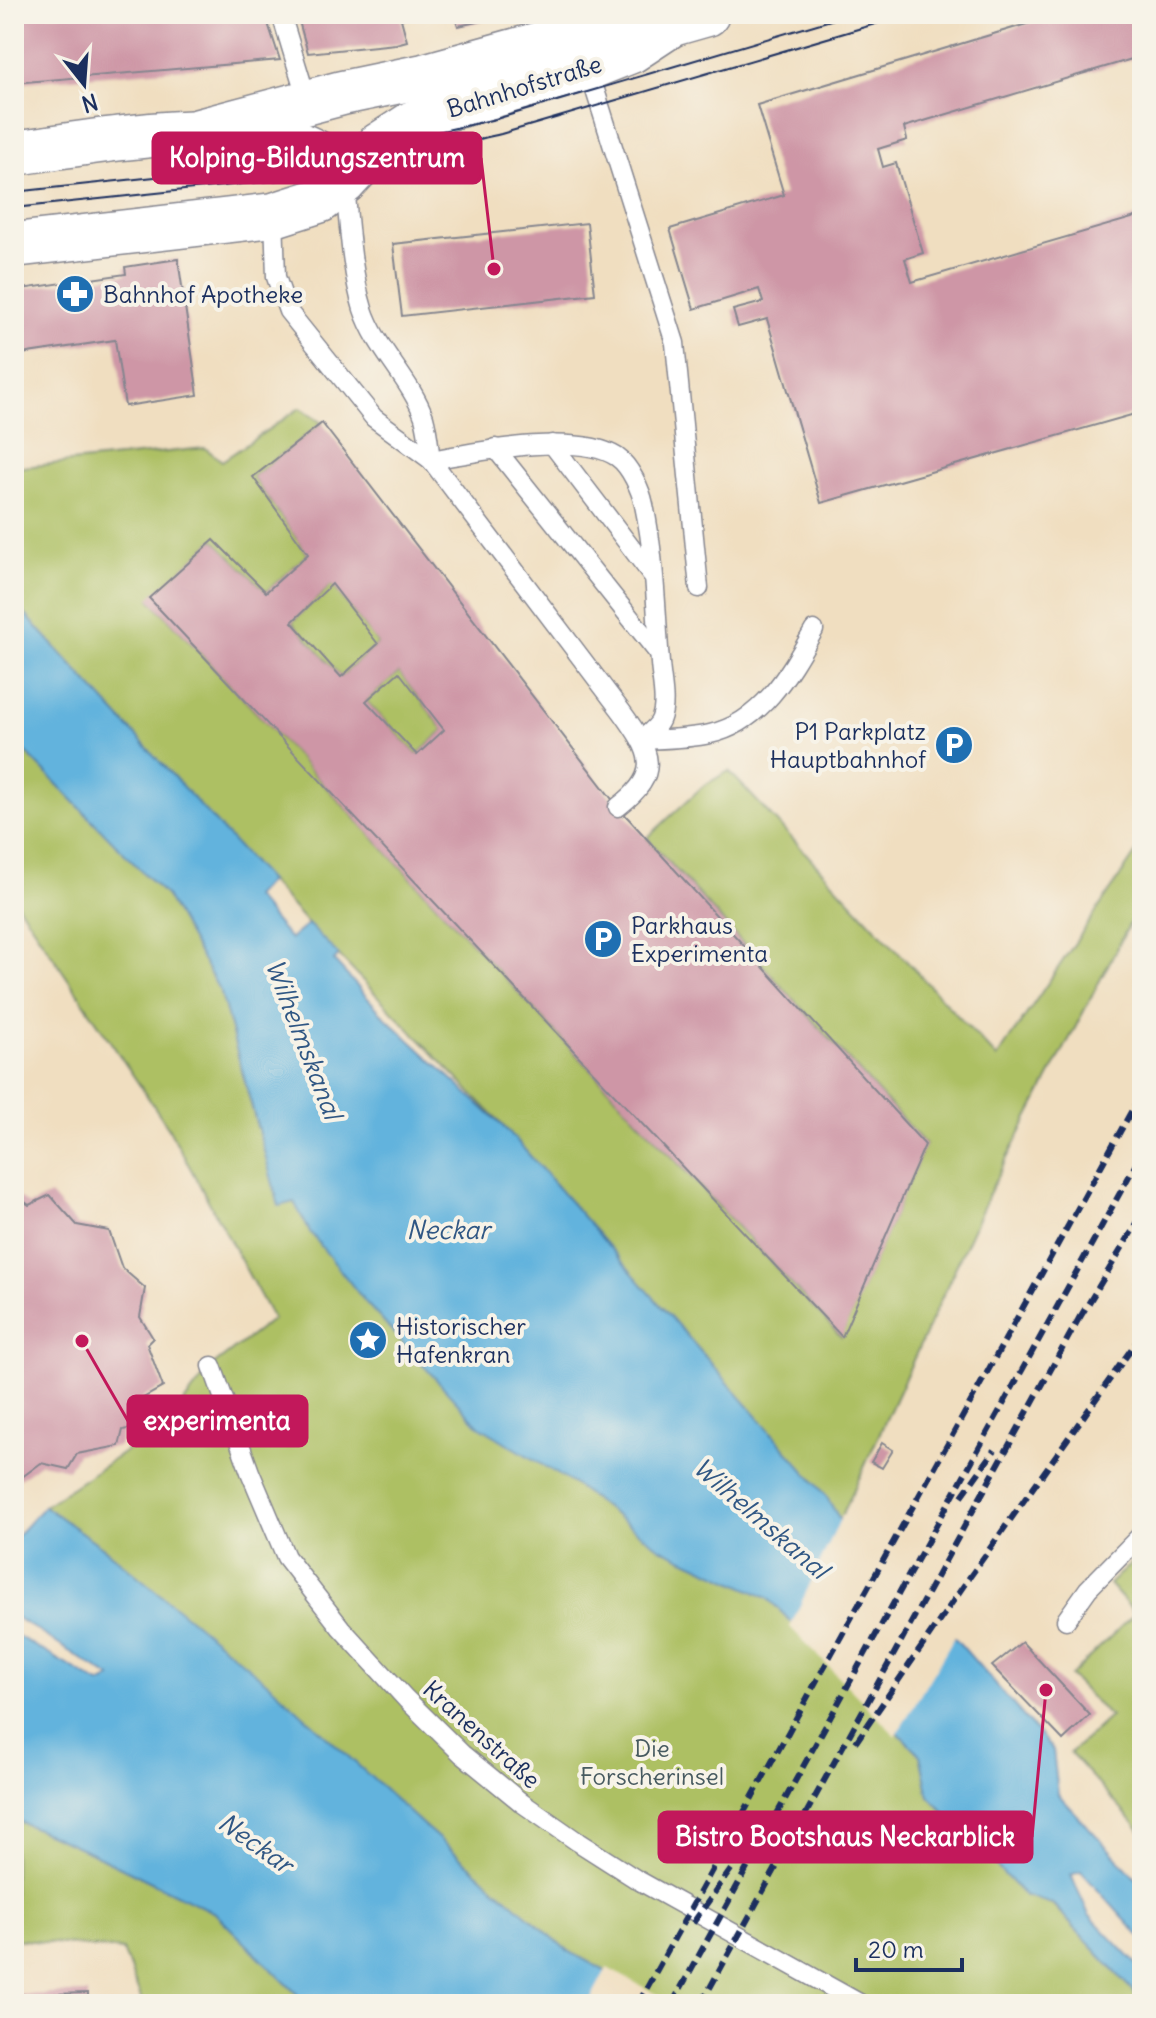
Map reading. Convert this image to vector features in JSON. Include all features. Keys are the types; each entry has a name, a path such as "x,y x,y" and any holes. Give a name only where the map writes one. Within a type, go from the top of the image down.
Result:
{"street":[{"name":"Bahnhofstraße","path":"14,245 274,215 321,200 344,182 379,145 413,123 446,109 588,68 631,51 689,19"},
{"name":"Bahnhofstraße","path":"14,153 199,131 424,76 576,34 689,19"},
{"name":"Bahnhofstraße","path":"274,215 282,171 303,146 424,76"},
{"name":"Bahnhofstraße","path":"199,131 246,133 303,146 339,170 344,182"}],"lane":[{"path":"281,14 308,103"},
{"path":"588,68 675,343 699,588"},
{"path":"344,182 363,308 380,345 419,406 425,420 431,460"},
{"path":"274,215 276,277 288,311 374,418 431,460 641,740 647,755 646,779 618,807"},
{"path":"431,460 495,448 552,444 593,449 618,458 632,476 644,502 663,705 661,721 641,740"},
{"path":"552,444 653,576"},
{"path":"495,448 659,654"},
{"path":"641,740 712,734 731,727 752,713 783,683 814,630"},
{"name":"Kranenstraße","path":"212,1366 250,1472 286,1557 341,1628 406,1699 462,1754 522,1803 578,1842 636,1879 861,2004"},
{"path":"1066,1620 1088,1589 1142,1534"}],"green space":[{"path":"300,408 322,423 253,477 308,554 266,592 214,540 150,599 841,1337 925,1144 647,838 703,786 729,771 997,1058 1142,844 1142,900 995,1181 840,1520 825,1494 510,1133 308,924 14,602 14,468 205,448 222,461"},
{"path":"332,584 378,644 341,677 292,622"},
{"path":"399,672 444,730 417,755 366,701"},
{"name":"Die Forscherinsel","path":"14,740 166,896 221,993 257,1127 310,1232 572,1483 660,1548 768,1598 920,1755 929,1796 1024,1895 1052,1904 1142,2004 666,2004 568,1951 105,1549 44,1506 169,1422 212,1366 273,1319 168,1127 14,899"},
{"path":"1142,1553 1142,1832 1070,1753 1110,1717 1070,1676 1135,1613 1109,1584"},
{"path":"14,1819 215,1913 307,2004 143,2004 123,1950 14,1939"}],"water":[{"name":"Neckar","path":"14,602 269,881 254,897 290,939 308,924 339,955 334,961 385,1017 510,1133 825,1494 840,1520 954,1637 1053,1750 1058,1794 1142,1885 1142,1939 1081,1871 1071,1875 1089,1915 1142,1970 1142,2001 1053,1904 1024,1895 929,1796 920,1755 768,1598 660,1548 572,1483 479,1426 367,1304 310,1232 294,1202 279,1206 221,993 166,896 14,740"},
{"path":"44,1506 105,1549 275,1689 422,1824 568,1951 666,2004 307,2004 215,1913 14,1819 14,1634 100,1684 111,1678 14,1616 14,1539"}],"pier":[{"path":"842,1515 956,1634 896,1736 790,1627"},
{"path":"607,1968 668,2000 670,2004 588,2004"}],"building":[{"path":"14,14 265,14 280,60 14,83"},
{"path":"297,14 416,15 401,19 407,41 308,53"},
{"path":"454,14 510,14 510,15 458,26"},
{"path":"1060,14 1142,14 1142,56 904,127 907,140 878,149 883,167 896,163 923,253 905,259 912,282 1142,215 1142,412 821,503 767,319 738,327 733,310 763,302 759,289 694,309 670,229 784,195 757,105"},
{"path":"587,223 595,294 402,316 393,244"},
{"path":"178,259 198,395 125,406 115,340 14,355 14,290 126,274 125,267"},
{"name":"Parkhaus Experimenta","path":"322,423 618,807 925,1145 842,1337 149,598 214,540 266,592 308,554 253,477","holes":["332,584 378,644 341,677 292,622","399,672 444,730 417,755 366,701"]},
{"path":"14,1194 29,1205 50,1195 77,1225 109,1231 122,1268 145,1288 140,1317 153,1338 147,1344 163,1387 143,1398 143,1425 123,1430 119,1446 77,1454 68,1469 41,1463 14,1483"},
{"path":"882,1443 893,1450 882,1468 871,1462"},
{"path":"1022,1642 1090,1715 1063,1740 992,1666"},
{"path":"88,1993 88,2004 14,2004 14,1995"}],"tram line":[{"path":"14,192 286,163 379,145 496,119 851,14"},
{"path":"14,208 279,180 391,159 501,134 909,14"}],"railway":[{"path":"638,2004 1142,1092"},
{"path":"672,2004 1142,1153"},
{"path":"1079,1319 1142,1215"},
{"path":"701,2004 1083,1311"},
{"path":"856,1742 1142,1334"},
{"path":"962,1496 995,1450"},
{"path":"693,1923 744,1851"}],"place":[{"name":"Kolping-Bildungszentrum","path":"494,269"},
{"name":"Bahnhof Apotheke","path":"75,294"},
{"name":"P1 Parkplatz Hauptbahnhof","path":"954,745"},
{"name":"Parkhaus Experimenta","path":"603,939"},
{"name":"Historischer Hafenkran","path":"368,1340"},
{"name":"experimenta","path":"82,1341"},
{"name":"Bistro Bootshaus Neckarblick","path":"1046,1690"}],"water label":[{"name":"Wilhelmskanal","path":"304,1039"},
{"name":"Wilhelmskanal","path":"761,1518"}]}
